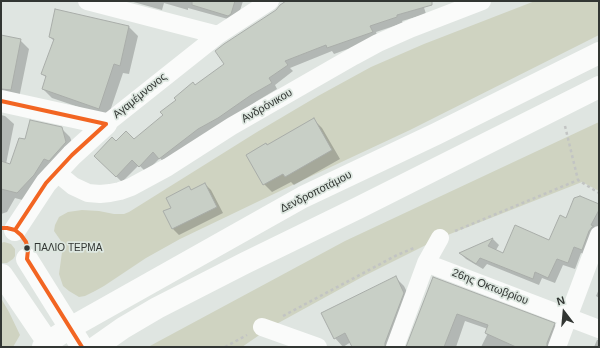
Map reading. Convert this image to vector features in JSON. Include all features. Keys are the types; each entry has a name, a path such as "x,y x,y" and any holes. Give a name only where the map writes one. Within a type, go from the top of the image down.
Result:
{"main road":[{"name":"Δενδροποτάμου","path":"47,345 70,328 304,197 436,134 599,53"},
{"path":"96,347 119,338 157,308 599,87"},
{"path":"1,101 106,124"},
{"name":"Αγαμέμνονος","path":"8,229 56,172 106,124"},
{"path":"1,275 15,273 21,269 27,259 28,250 22,235 8,229"},
{"path":"27,259 82,347"},
{"path":"1,275 47,345"}],"street":[{"path":"87,1 218,35"},
{"name":"Αγαμέμνονος","path":"106,124 218,35 270,1"},
{"name":"Ανδρόνικου","path":"56,172 73,186 88,193 110,193 131,187 168,167 232,126 378,43 454,6 482,1"},
{"path":"557,347 599,235"},
{"path":"395,347 426,263 440,238"},
{"name":"26ης Οκτωβρίου","path":"426,263 599,329"},
{"path":"262,327 318,347"}],"path":[{"path":"560,106 578,180"}],"green space":[{"path":"535,1 599,1 599,35 410,130 180,239 146,258 104,286 85,296 79,297 63,286 59,274 63,245 54,231 59,217 68,212 82,210 114,214 124,214 129,212 257,132 371,67 424,44"},
{"path":"599,122 599,191 582,182 440,238 364,276 271,327 242,347 148,347 345,241"},
{"path":"4,242 11,244 15,249 15,256 7,263 1,263 1,243"},
{"path":"1,299 20,335 13,347 1,347"}],"building":[{"path":"192,1 235,1 231,14 228,16 192,5"},
{"path":"286,1 432,1 432,5 397,15 397,17 370,26 373,32 327,48 326,45 285,61 288,65 269,78 272,83 251,95 218,118 198,129 159,159 153,152 139,167 132,160 116,177 94,156 112,137 116,141 126,131 134,139 163,115 160,112 176,100 174,98 193,82 195,85 224,64 215,51 276,10"},
{"path":"55,9 129,26 120,66 114,64 99,109 42,89 46,76 41,74 54,39 49,37"},
{"path":"1,35 21,39 11,90 1,89"},
{"path":"314,118 332,150 285,177 283,174 263,185 246,155 266,143 267,145"},
{"path":"30,120 62,127 66,142 49,161 44,159 34,175 17,193 1,189 1,161 10,164 19,138 25,139"},
{"path":"205,183 217,207 172,229 163,211 171,208 166,198 189,186 191,190"},
{"path":"580,196 599,204 599,210 591,225 594,226 589,231 582,250 574,247 568,263 557,259 548,278 535,272 533,279 480,258 476,264 459,253 493,238 488,246 503,253 515,225 549,240 560,215 566,218 574,198"},
{"path":"396,276 404,293 385,343 385,347 352,347 345,333 334,339 321,313"},
{"path":"433,277 555,323 547,343 547,347 516,347 485,333 488,325 457,314 444,347 406,347"}],"transit line":[{"path":"1,101 106,124"},
{"path":"15,230 46,183 72,155 106,124"},
{"path":"1,228 15,230 26,242 28,250 27,259 82,347"}],"place":[{"name":"ΠΑΛΙΟ ΤΕΡΜΑ","path":"27,248"}]}
